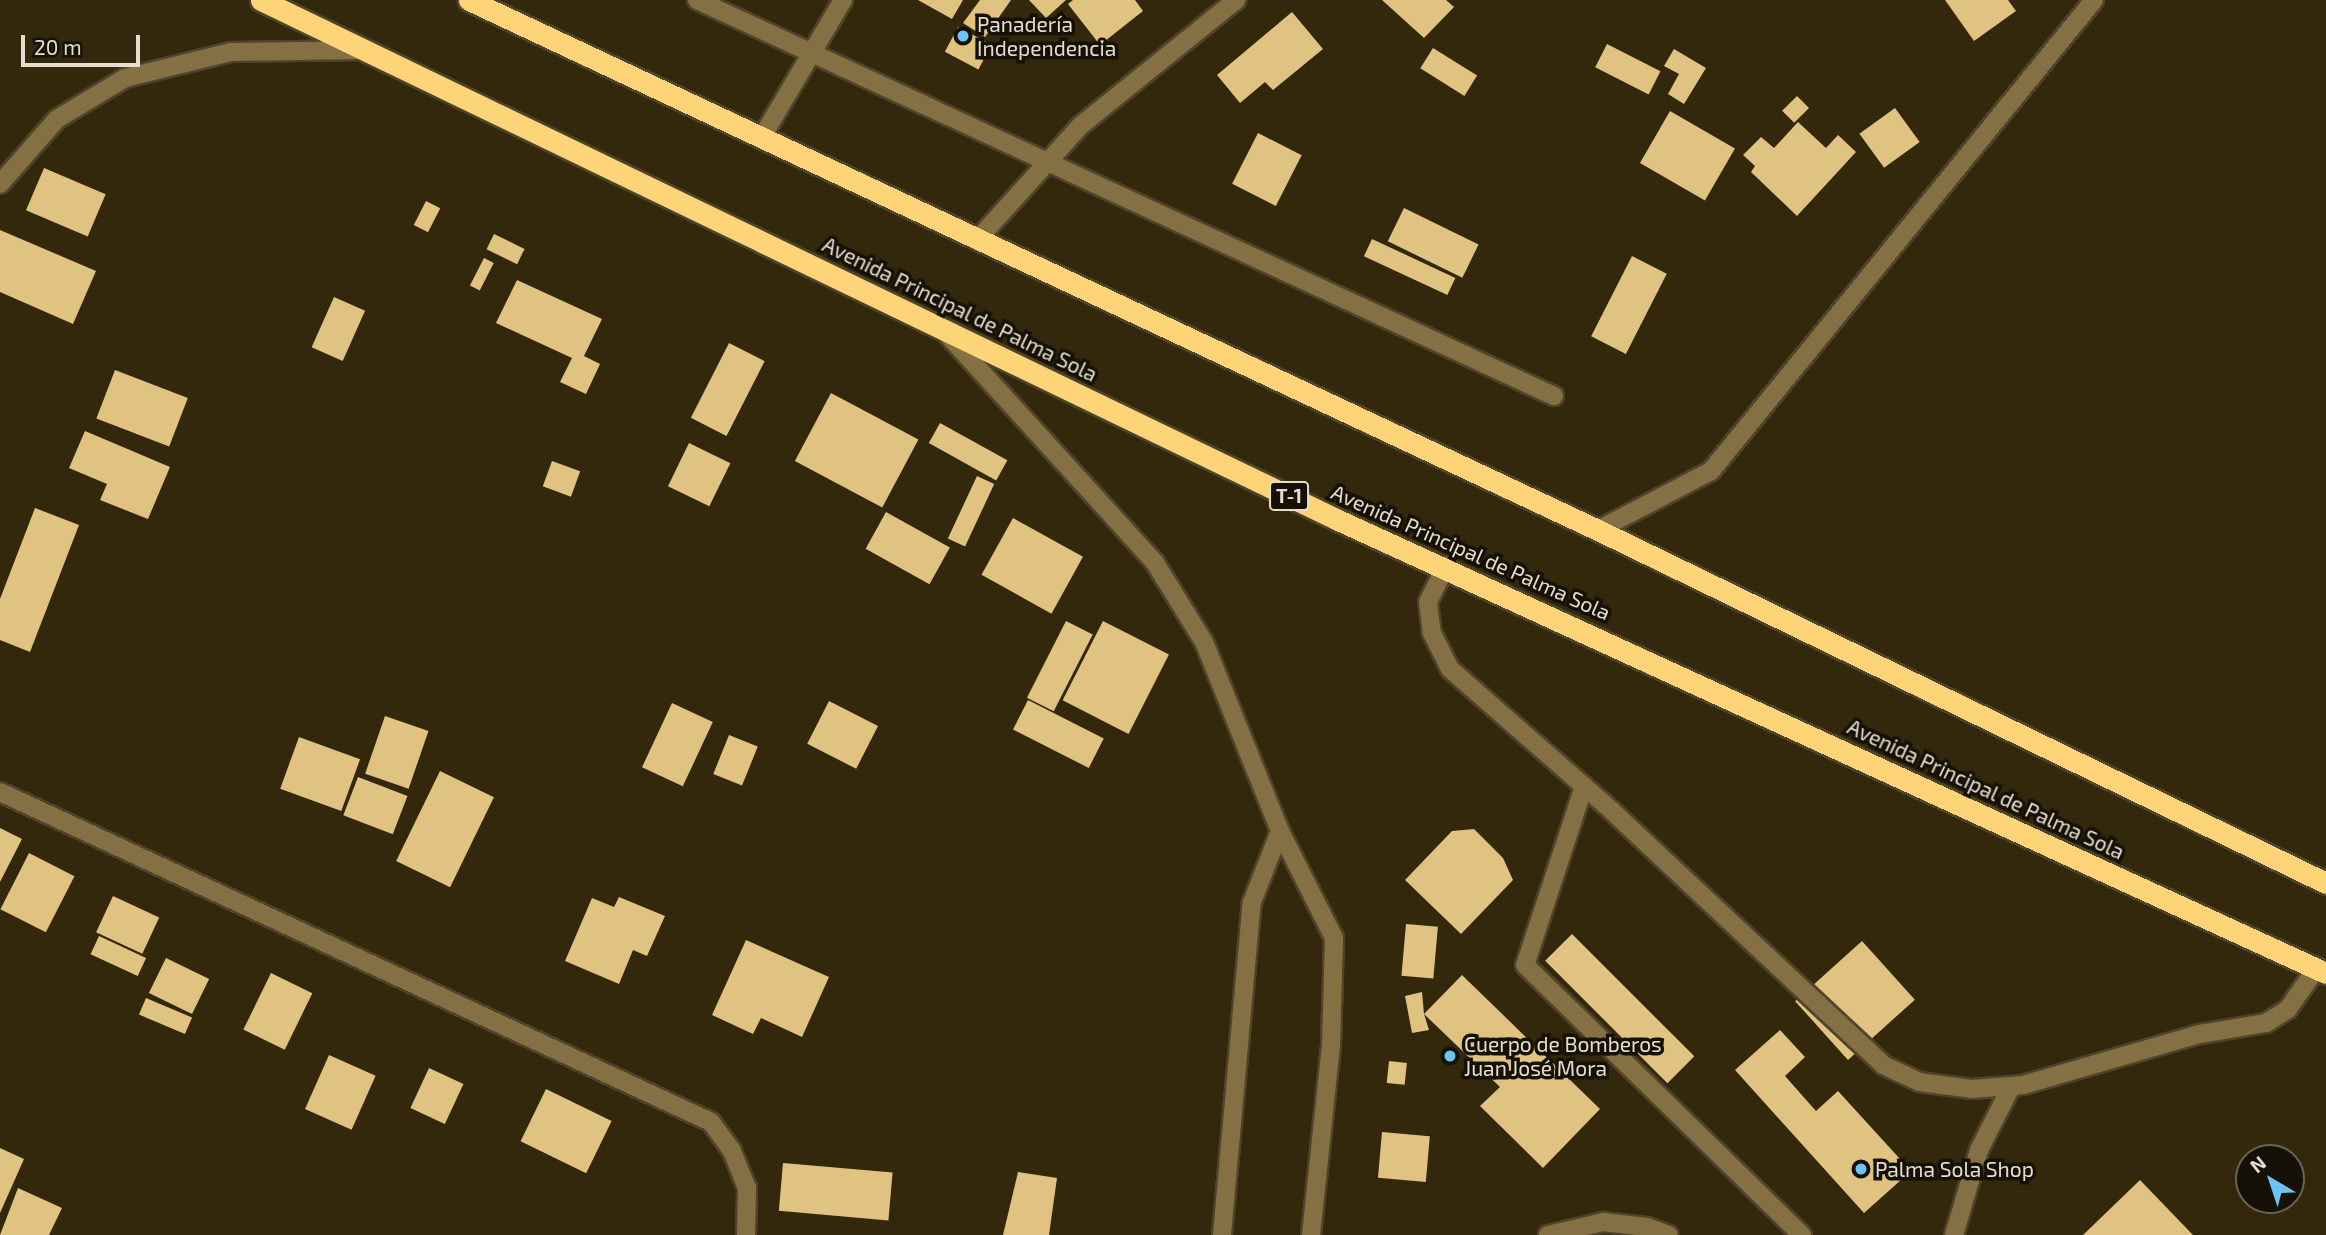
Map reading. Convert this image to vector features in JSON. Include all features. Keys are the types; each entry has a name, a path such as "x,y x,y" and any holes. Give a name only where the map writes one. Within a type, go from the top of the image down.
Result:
{"highway":[{"name":"Avenida Principal de Palma Sola","path":"261,0 1336,519 1446,566 2321,971"},
{"path":"469,0 1598,530 2326,883"}],"street":[{"path":"697,0 1554,396"},
{"path":"762,137 814,55 843,0"},
{"path":"978,239 1080,126 1236,0"},
{"path":"1598,530 1711,471 2094,0"},
{"path":"0,184 57,119 125,78 232,52 367,50"},
{"path":"940,326 1155,563 1204,642 1280,831 1334,937 1331,1045 1311,1235"},
{"path":"1446,566 1428,602 1439,652 1464,683 1584,786 1883,1065 1919,1082 1945,1087 2011,1087 2200,1034 2266,1024 2288,1009 2321,971"},
{"path":"1584,786 1525,965 1802,1235"},
{"path":"0,792 711,1122 732,1151 747,1188 746,1235"},
{"path":"1222,1235 1252,902 1280,831"},
{"path":"1954,1235 1979,1150 2011,1087"},
{"path":"1548,1235 1603,1223 1647,1227 1670,1235"}],"building":[{"path":"918,0 963,0 952,19"},
{"path":"980,0 1011,0 985,37 963,23"},
{"path":"1029,0 1066,0 1046,18"},
{"path":"1073,0 1135,0 1143,11 1100,45 1068,4"},
{"path":"1382,0 1446,0 1454,7 1424,38"},
{"path":"1945,0 2008,0 2016,11 1974,41"},
{"path":"1292,12 1323,49 1273,90 1265,82 1240,103 1217,75"},
{"path":"958,27 992,45 978,70 945,52"},
{"path":"1607,44 1660,71 1649,94 1595,67"},
{"path":"1433,48 1477,76 1464,96 1420,68"},
{"path":"1674,49 1706,68 1684,104 1668,94 1679,74 1664,66"},
{"path":"1797,96 1809,108 1794,123 1782,111"},
{"path":"1895,108 1920,142 1884,168 1859,134"},
{"path":"1670,111 1735,148 1705,200 1640,163"},
{"path":"1798,122 1826,148 1838,135 1856,152 1797,216 1751,172 1755,166 1743,155 1761,137 1774,148"},
{"path":"1258,133 1302,155 1276,206 1232,184"},
{"path":"44,168 106,194 88,237 26,210"},
{"path":"426,201 440,208 428,232 414,225"},
{"path":"1404,208 1479,244 1462,278 1388,241"},
{"path":"0,230 96,271 73,324 0,292"},
{"path":"494,234 525,249 517,264 487,249"},
{"path":"1372,239 1455,278 1447,295 1364,256"},
{"path":"1632,256 1667,274 1626,354 1591,336"},
{"path":"484,258 494,263 480,291 470,286"},
{"path":"517,280 602,319 584,356 600,364 586,394 560,382 572,358 496,323"},
{"path":"334,297 365,311 343,361 312,347"},
{"path":"729,343 765,361 727,436 691,418"},
{"path":"115,370 188,398 169,446 96,419"},
{"path":"831,393 918,439 882,507 795,461"},
{"path":"940,423 1007,460 996,480 929,443"},
{"path":"85,431 170,467 148,519 100,500 107,484 69,468"},
{"path":"689,443 730,463 709,506 668,486"},
{"path":"552,461 580,471 571,497 543,486"},
{"path":"977,476 994,484 965,547 948,539"},
{"path":"35,508 79,525 30,652 0,640 0,599"},
{"path":"886,512 950,547 929,584 866,549"},
{"path":"1013,518 1083,557 1051,614 981,575"},
{"path":"1066,621 1093,635 1054,711 1027,698"},
{"path":"1103,621 1169,655 1129,734 1063,700"},
{"path":"1028,700 1104,739 1089,768 1013,729"},
{"path":"829,701 878,726 856,769 807,744"},
{"path":"672,703 713,722 683,786 642,767"},
{"path":"385,716 428,731 409,789 365,774"},
{"path":"729,735 758,747 742,786 713,774"},
{"path":"299,737 360,759 341,811 280,789"},
{"path":"440,771 494,797 450,887 396,861"},
{"path":"358,777 407,796 393,834 343,815"},
{"path":"0,828 22,839 0,882"},
{"path":"1474,829 1503,858 1513,880 1461,934 1405,880 1452,831"},
{"path":"29,853 74,876 46,932 0,909"},
{"path":"113,896 159,918 142,954 96,932"},
{"path":"619,897 665,916 647,956 633,950 619,984 565,961 592,898 614,907"},
{"path":"1406,924 1438,927 1433,979 1401,976"},
{"path":"1572,934 1694,1056 1667,1083 1545,961"},
{"path":"99,936 146,958 138,976 91,954"},
{"path":"746,940 829,977 802,1037 761,1018 753,1034 712,1015"},
{"path":"1862,941 1915,1000 1848,1060 1795,1001"},
{"path":"166,958 209,979 192,1014 149,993"},
{"path":"271,973 312,993 285,1050 243,1030"},
{"path":"1462,975 1600,1109 1543,1168 1480,1106 1500,1087 1424,1014"},
{"path":"1422,992 1429,1030 1412,1033 1405,996"},
{"path":"146,998 192,1018 185,1034 139,1015"},
{"path":"1780,1030 1805,1057 1785,1076 1816,1111 1838,1091 1911,1171 1864,1213 1735,1070"},
{"path":"329,1055 376,1076 352,1130 305,1109"},
{"path":"1389,1061 1407,1063 1405,1085 1387,1083"},
{"path":"429,1068 463,1084 445,1124 410,1108"},
{"path":"546,1089 612,1121 586,1173 521,1141"},
{"path":"1382,1132 1430,1136 1426,1182 1378,1178"},
{"path":"0,1148 24,1159 0,1213"},
{"path":"783,1163 893,1173 888,1220 779,1211"},
{"path":"1018,1172 1057,1178 1049,1235 1003,1235"},
{"path":"2140,1180 2193,1235 2083,1235"},
{"path":"18,1188 62,1208 49,1235 0,1235"}],"place":[{"name":"Panadería Independencia","path":"963,36"},
{"name":"Cuerpo de Bomberos Juan José Mora","path":"1450,1056"},
{"name":"Palma Sola Shop","path":"1861,1169"}]}
